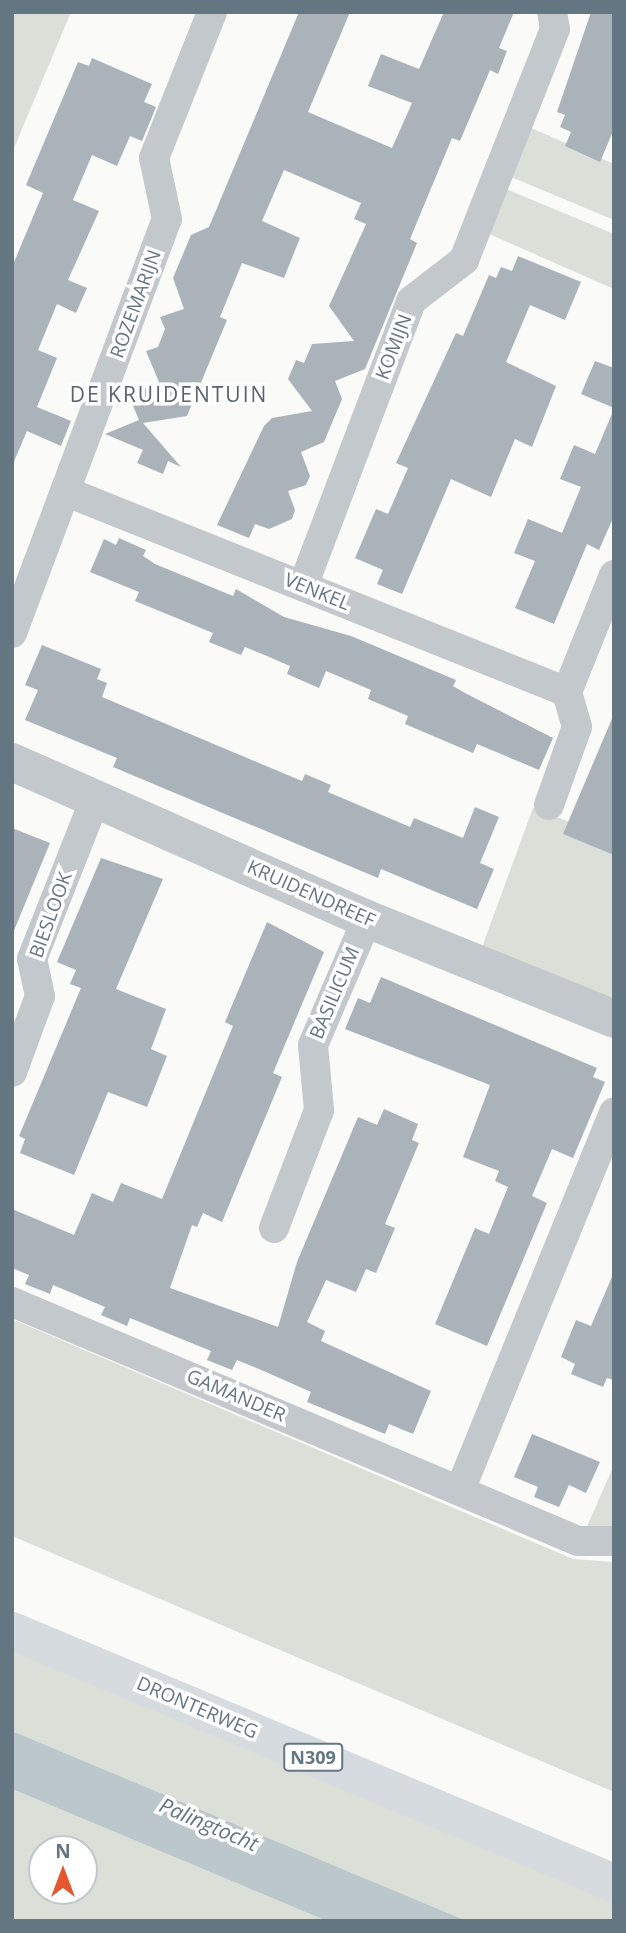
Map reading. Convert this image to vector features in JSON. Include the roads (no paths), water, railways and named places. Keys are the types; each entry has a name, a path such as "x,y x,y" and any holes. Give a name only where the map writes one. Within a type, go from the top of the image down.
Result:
{"main road":[{"name":"DRONTERWEG","path":"12,1631 614,1883"}],"street":[{"name":"ROZEMARIJN","path":"12,633 167,219 154,158 212,12"},
{"name":"KOMIJN","path":"303,586 411,301 464,260 555,29 552,12"},
{"name":"VENKEL","path":"67,492 567,692"},
{"path":"549,805 577,727 567,692 614,575"},
{"name":"KRUIDENDREEF","path":"12,762 367,919 614,1018"},
{"name":"BIESLOOK","path":"12,1072 40,996 32,959 95,799"},
{"name":"BASILICUM","path":"274,1228 319,1110 313,1045 367,919"},
{"path":"460,1490 614,1112"},
{"name":"GAMANDER","path":"12,1302 578,1541 614,1541"}],"water":[{"name":"Palingtocht","path":"12,1731 467,1921 327,1921 12,1789"}],"district":[{"name":"DE KRUIDENTUIN","path":"169,394"}]}
